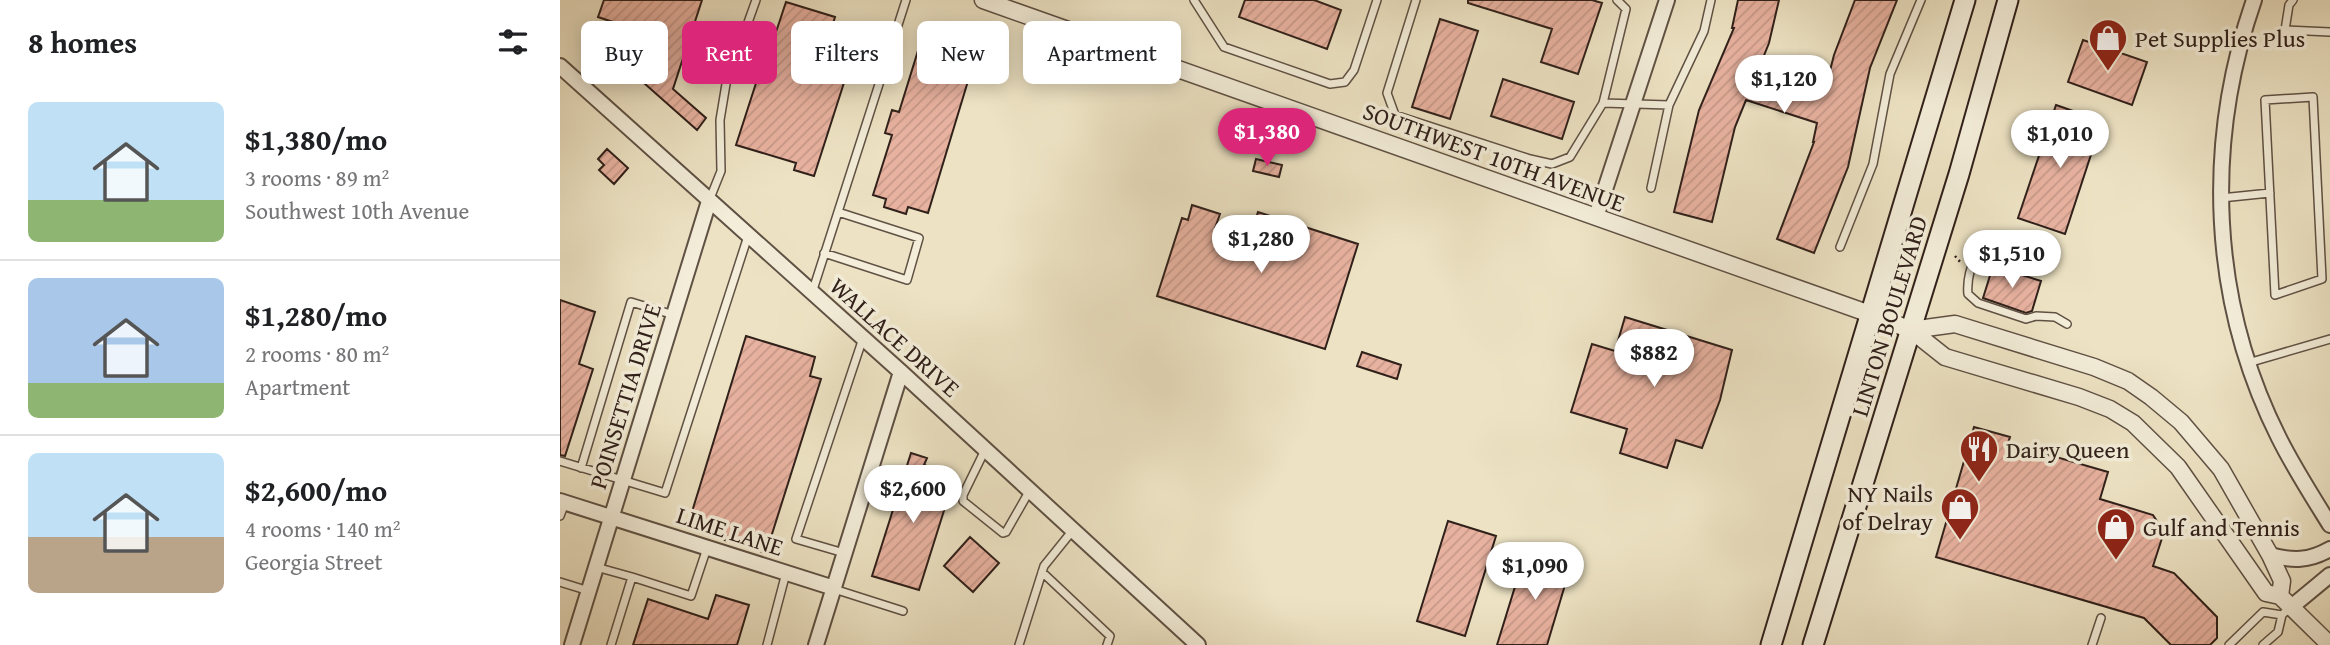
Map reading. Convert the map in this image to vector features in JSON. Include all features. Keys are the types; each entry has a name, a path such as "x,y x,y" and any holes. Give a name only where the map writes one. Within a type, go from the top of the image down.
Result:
{"main road":[{"name":"LINTON BOULEVARD","path":"1771,645 1965,0"},
{"name":"LINTON BOULEVARD","path":"1813,645 1959,174 2008,0"}],"street":[{"path":"1596,217 1667,0"},
{"path":"2254,0 2234,65 2226,109 2220,198 2227,275 2248,363 2278,437 2330,525"},
{"name":"SOUTHWEST 10TH AVENUE","path":"992,1 1870,314 1911,330 1945,357 2079,397 2109,409 2133,423 2178,467 2266,593 2330,645"},
{"name":"WALLACE DRIVE","path":"560,66 901,372 1198,645"},
{"name":"POINSETTIA DRIVE","path":"572,645 709,201"},
{"name":"SOUTHWEST 10TH AVENUE","path":"1911,330 1955,324 2094,367 2128,381 2181,422 2221,469 2283,581 2284,606"},
{"path":"816,645 901,372"},
{"name":"LIME LANE","path":"562,507 612,517 834,588"},
{"path":"2270,555 2292,561 2316,557 2330,549"},
{"path":"2284,606 2330,575"}],"lane":[{"path":"709,201 721,171 720,120 726,84 756,0"},
{"path":"812,293 906,0"},
{"path":"1194,0 1224,47 1330,84 1345,82 1354,70 1377,0"},
{"path":"1416,0 1387,93 1395,115 1552,164 1570,157 1603,103 1626,9 1617,0"},
{"path":"1651,188 1669,105 1704,31 1712,0"},
{"path":"1840,247 1873,164 1890,74 1921,0"},
{"path":"2292,0 2285,30 2330,32"},
{"path":"2313,97 2322,279 2275,295 2270,193 2265,100 2313,97"},
{"path":"1603,103 1669,105"},
{"path":"2220,198 2270,193"},
{"path":"824,253 907,280 919,238 838,212"},
{"path":"560,461 665,494 748,236"},
{"path":"1995,239 1983,241 1976,253 1967,282 1968,294 1978,303 2026,319 2036,316 2055,317 2067,324"},
{"path":"581,468 631,302 674,315"},
{"path":"845,553 796,539 863,338"},
{"path":"2248,363 2330,339"},
{"path":"985,450 962,495 963,501 1003,533 1030,491"},
{"path":"1019,645 1044,566 1073,530"},
{"path":"596,567 691,596 706,548"},
{"path":"1042,572 1110,636 1107,645"},
{"path":"766,645 786,573"},
{"path":"611,645 632,577"},
{"path":"560,582 589,592"},
{"path":"834,588 903,611"},
{"path":"2229,645 2263,612 2284,606 2278,632 2263,645"},
{"path":"2092,645 2101,618"}],"building":[{"path":"604,0 702,0 695,21 682,21 682,61 673,89 706,118 697,130 645,84 668,84 668,21 610,21 598,17"},
{"path":"1245,0 1314,0 1341,10 1327,49 1239,17"},
{"path":"1468,0 1592,0 1602,3 1578,74 1541,62 1552,29 1468,3"},
{"path":"1738,0 1779,0 1769,43 1757,73 1824,94 1834,55 1855,0 1897,0 1870,68 1848,167 1814,253 1777,239 1814,142 1817,123 1746,100 1735,127 1712,222 1674,212 1699,110 1734,28"},
{"path":"786,2 835,17 834,21 791,21 791,84 844,84 814,176 794,170 796,163 736,145 756,84 777,84 777,29"},
{"path":"1440,19 1478,31 1450,119 1412,107"},
{"name":"Pet Supplies Plus","path":"2083,40 2147,62 2132,105 2068,82"},
{"path":"917,54 917,84 967,84 928,213 908,207 906,214 884,207 886,199 873,195 892,135 885,133 892,110 899,112"},
{"path":"1503,79 1574,102 1562,139 1491,116"},
{"path":"2056,105 2102,121 2065,234 2018,218"},
{"path":"607,149 628,168 614,184 599,170 604,165 598,159"},
{"path":"1256,159 1282,165 1279,177 1253,171"},
{"path":"1192,205 1220,214 1215,228 1249,239 1258,212 1358,244 1325,349 1157,296 1182,218 1188,220"},
{"path":"1993,266 2041,281 2032,311 2026,313 1983,298"},
{"path":"560,300 595,312 579,364 593,369 565,456 560,455"},
{"path":"1625,317 1732,350 1720,400 1702,448 1676,440 1667,468 1620,453 1627,429 1571,412 1592,344 1615,351"},
{"path":"746,336 815,357 810,376 821,379 766,553 687,528"},
{"path":"1362,352 1401,365 1397,379 1357,366"},
{"path":"1974,427 2010,437 2008,443 2108,472 2100,499 2153,515 2164,532 2153,566 2174,573 2217,617 2217,638 2210,645 2171,645 2144,618 1936,557"},
{"path":"911,453 927,458 924,465 940,470 937,477 953,482 919,590 872,576"},
{"path":"1448,521 1496,536 1465,636 1417,621"},
{"path":"970,537 999,563 973,592 944,566"},
{"path":"1526,551 1571,565 1547,645 1497,645"},
{"path":"716,595 749,605 737,645 633,645 648,599 708,619"}],"place":[{"name":"Pet Supplies Plus","path":"2108,72"},
{"name":"Dairy Queen","path":"1979,483"},
{"name":"NY Nails of Delray","path":"1960,541"},
{"name":"Gulf and Tennis","path":"2116,561"}]}
